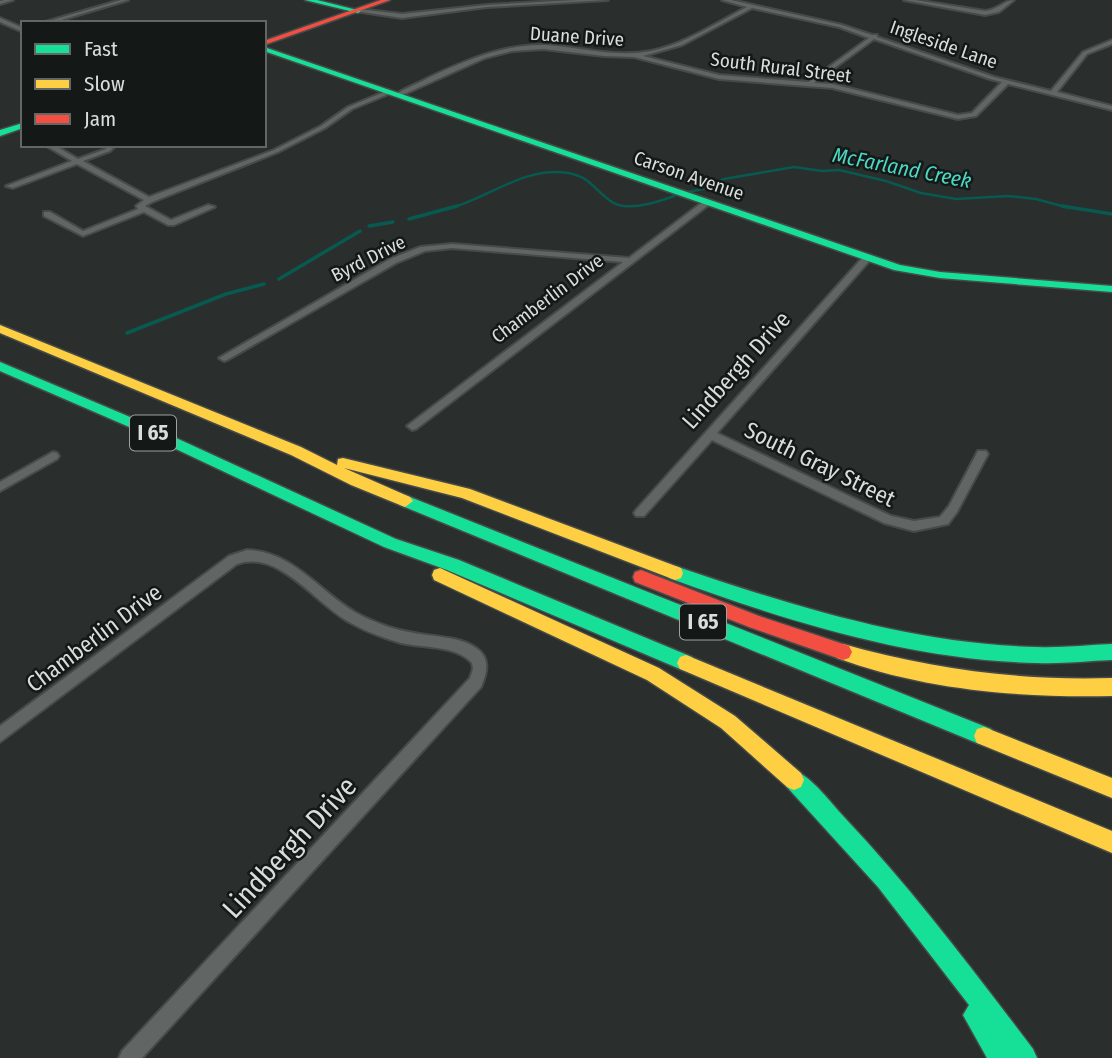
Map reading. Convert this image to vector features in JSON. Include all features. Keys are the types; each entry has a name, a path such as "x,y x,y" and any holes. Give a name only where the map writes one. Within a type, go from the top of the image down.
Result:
{"main road":[{"path":"308,0 358,11"},
{"path":"266,45 387,0"},
{"name":"Carson Avenue","path":"266,47 898,268 973,280 1112,289"},
{"name":"I 65","path":"0,329 296,451 356,481 1112,788"},
{"name":"I 65","path":"0,366 132,423 390,543 453,565 1112,842"},
{"path":"296,451 478,498 683,576 863,634 942,648 1009,654 1066,656 1112,652"},
{"path":"399,477 469,509 813,644 916,672 1001,687 1044,691 1112,687"},
{"path":"390,543 444,578 647,670 703,705 760,748 817,800 904,899 1024,1058"},
{"path":"904,899 1001,1058"}],"street":[{"path":"0,3 11,0"},
{"path":"51,21 126,0"},
{"path":"358,11 402,16 487,6 606,0"},
{"name":"Ingleside Lane","path":"724,0 875,36 1006,82 1112,108"},
{"path":"906,0 985,13 997,11 1012,0"},
{"name":"Duane Drive","path":"47,214 83,234 276,151 316,131 350,108 491,55 512,49 558,47 634,55 669,48 752,6"},
{"path":"0,20 21,29"},
{"path":"810,83 875,36"},
{"path":"1052,94 1085,53 1112,42"},
{"name":"South Rural Street","path":"634,55 719,77 810,83 847,89 965,117 974,115 1006,82"},
{"path":"52,147 147,205 171,223 211,207"},
{"path":"10,186 108,147"},
{"name":"Chamberlin Drive","path":"412,426 628,260 707,203"},
{"name":"Byrd Drive","path":"224,358 393,261 424,250 452,246 628,260"},
{"name":"Lindbergh Drive","path":"640,513 867,258"},
{"name":"South Gray Street","path":"709,434 888,520 914,527 944,521 982,454"},
{"path":"0,487 53,456"},
{"name":"Chamberlin Drive","path":"0,735 233,560 248,554"},
{"name":"Lindbergh Drive","path":"129,1058 476,682 482,668 476,656 458,646 399,636 362,622 333,606 279,564 264,556 248,554"}],"waterway":[{"name":"McFarland Creek","path":"688,192 703,189 724,179 794,167 822,171 839,170 886,181 921,193 956,199 1008,196 1036,199 1069,208"},
{"name":"McFarland Creek","path":"455,206 522,178 552,172 576,175 618,205 643,205 674,196"},
{"name":"McFarland Creek","path":"409,219 455,206"},
{"name":"McFarland Creek","path":"451,208 455,206"},
{"name":"McFarland Creek","path":"1062,206 1112,214"},
{"name":"McFarland Creek","path":"369,226 393,222"},
{"name":"McFarland Creek","path":"279,279 360,231"},
{"name":"McFarland Creek","path":"127,333 226,294 264,284"}],"traffic: fast":[{"path":"308,0 358,11"},
{"path":"266,50 898,268 940,275 1112,289"},
{"path":"0,133 21,126"},
{"path":"0,366 132,423 390,543 453,565 686,663"},
{"path":"405,501 984,736"},
{"path":"675,573 804,616 937,646 1038,655 1112,652"},
{"path":"794,780 857,845 886,880 943,950 1024,1058"},
{"path":"975,1015 1001,1058"}],"traffic: slow":[{"path":"0,329 296,451 356,481 405,501"},
{"path":"343,463 465,493 675,573"},
{"path":"440,575 653,674 728,722 794,780"},
{"path":"843,652 910,670 976,681 1043,687 1112,687"},
{"path":"686,663 1112,842"},
{"path":"984,736 1112,788"}],"traffic: jam":[{"path":"266,42 387,0"},
{"path":"641,577 755,622 843,652"}]}
